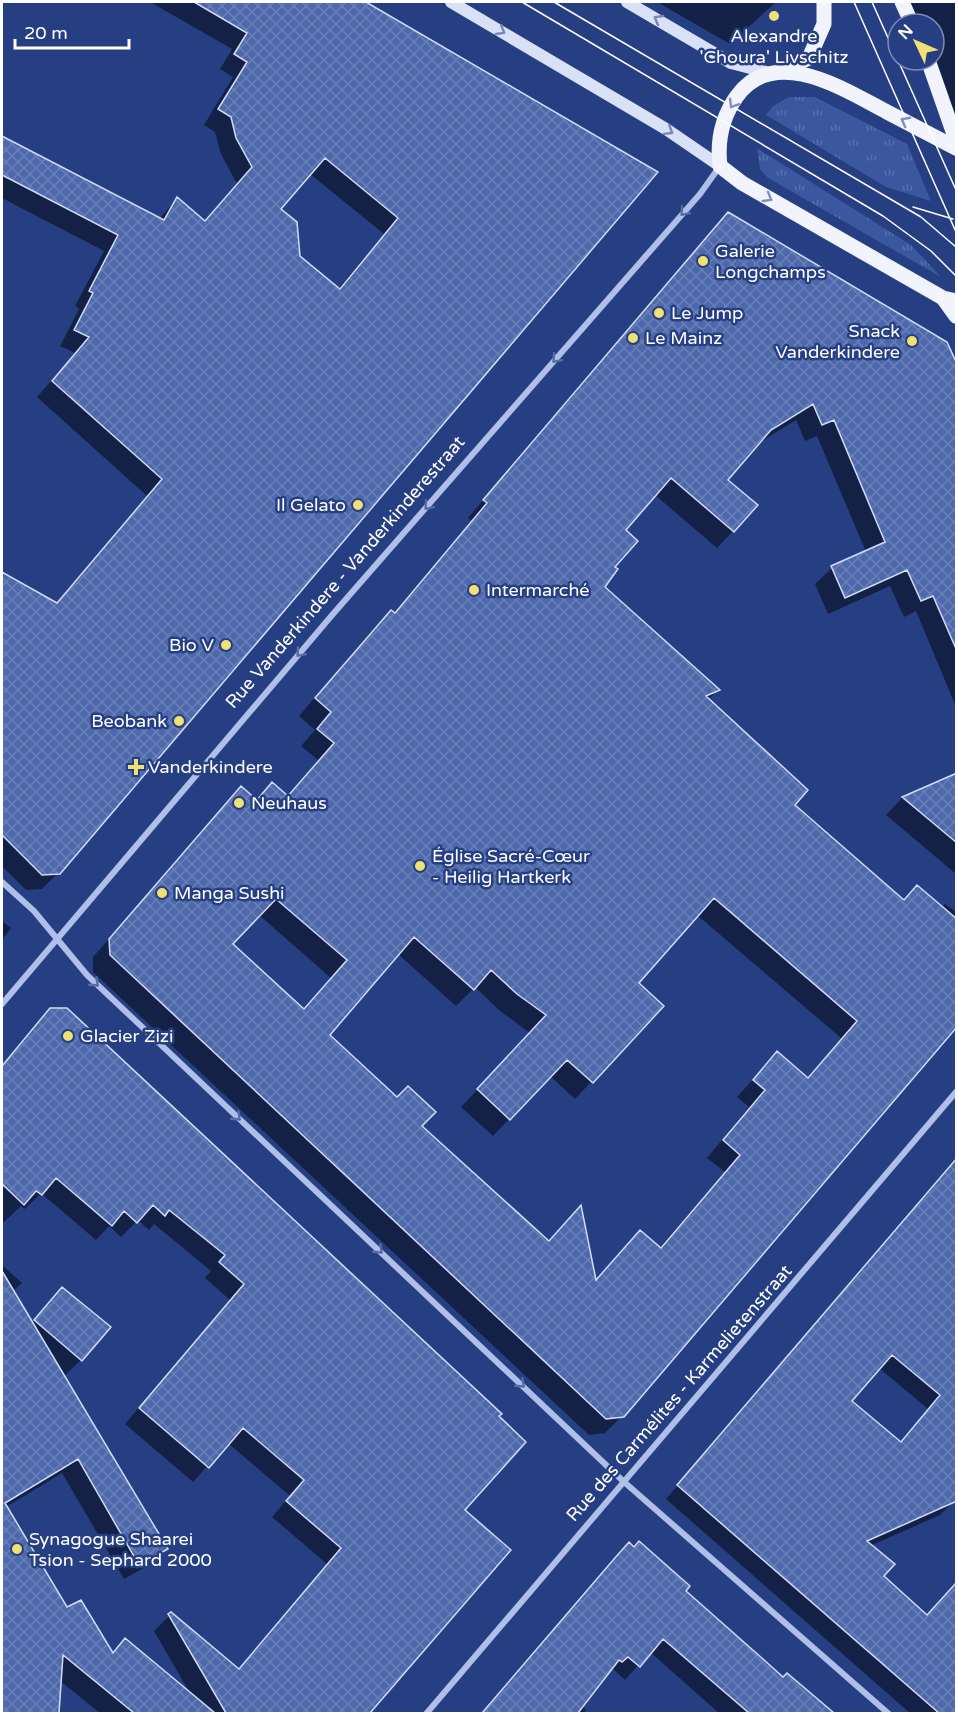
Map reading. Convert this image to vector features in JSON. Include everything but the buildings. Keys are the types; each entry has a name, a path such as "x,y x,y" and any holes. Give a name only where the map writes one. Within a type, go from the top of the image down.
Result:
{"main road":[{"path":"451,2 666,129 753,189 950,299 957,316"},
{"path":"627,2 731,63 774,74 799,73 829,82 957,148"},
{"path":"720,166 718,150 721,128 730,106 753,80 774,74 809,58 824,24 824,2"},
{"path":"932,72 957,140"}],"street":[{"name":"Rue Vanderkindere - Vanderkinderestraat","path":"2,1004 333,614 700,194 720,166"},
{"path":"2,882 34,911 87,975 623,1481 889,1713"},
{"name":"Rue des Carmélites - Karmelietenstraat","path":"426,1713 957,1092"}],"green space":[{"path":"789,97 815,97 907,144 931,201 886,187 766,115 773,106"},
{"path":"757,148 911,245 941,277 768,178 760,169"}],"tram line":[{"path":"522,2 883,216 931,251 956,276"},
{"path":"554,2 921,217 956,247"},
{"path":"854,2 956,232"},
{"path":"872,2 956,190"},
{"path":"913,207 953,219"}],"place":[{"name":"Alexandre 'Choura' Livschitz","path":"774,16"},
{"name":"Galerie Longchamps","path":"703,261"},
{"name":"Le Jump","path":"659,313"},
{"name":"Le Mainz","path":"633,338"},
{"name":"Snack Vanderkindere","path":"912,341"},
{"name":"Il Gelato","path":"358,505"},
{"name":"Intermarché","path":"474,590"},
{"name":"Bio V","path":"226,645"},
{"name":"Beobank","path":"179,721"},
{"name":"Vanderkindere","path":"136,767"},
{"name":"Neuhaus","path":"239,803"},
{"name":"Église Sacré-Cœur - Heilig Hartkerk","path":"420,866"},
{"name":"Manga Sushi","path":"162,893"},
{"name":"Glacier Zizi","path":"68,1036"},
{"name":"Synagogue Shaarei Tsion - Sephard 2000","path":"17,1549"}]}
